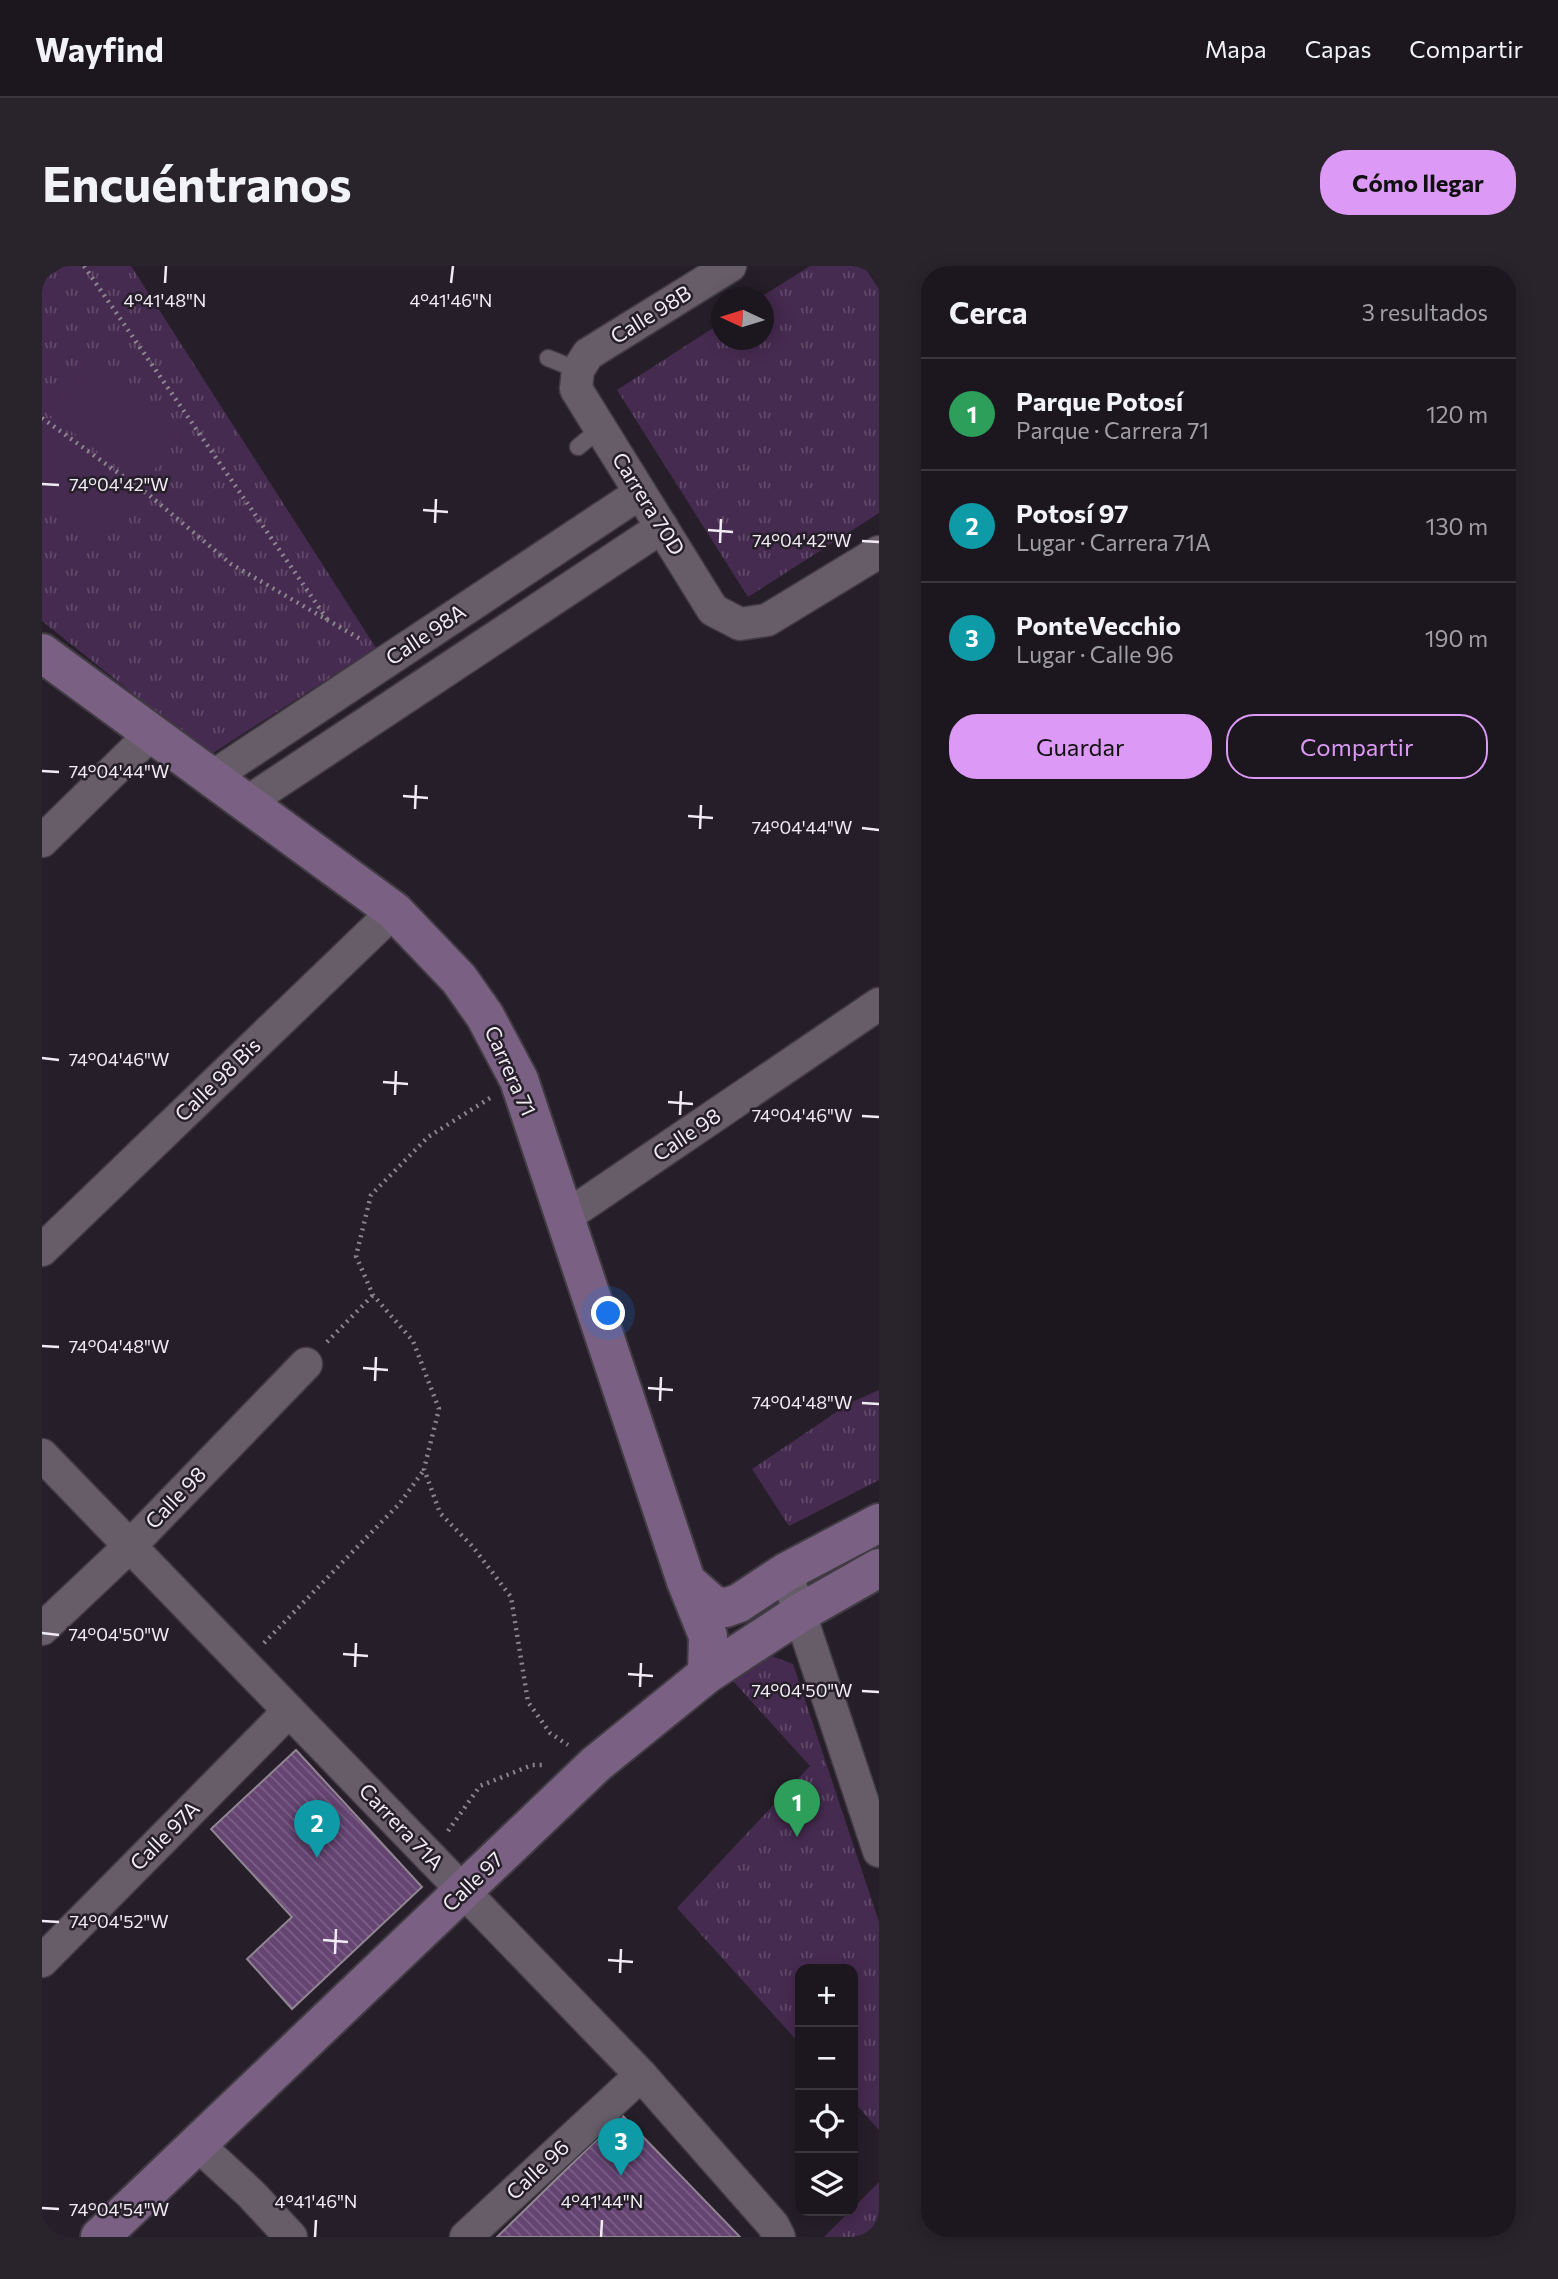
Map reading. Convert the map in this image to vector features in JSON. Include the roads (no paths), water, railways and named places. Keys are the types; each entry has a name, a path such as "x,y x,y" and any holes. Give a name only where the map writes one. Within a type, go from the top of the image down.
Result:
{"street":[{"name":"Calle 98B","path":"578,370 588,354 730,266"},
{"name":"Carrera 70D","path":"578,370 576,389 589,438 640,493 713,610 740,624 767,620 879,552"},
{"name":"Calle 98A","path":"212,777 640,493"},
{"name":"Calle 98A","path":"247,803 662,527"},
{"name":"Carrera 71","path":"42,653 394,911 459,979 485,1016 519,1080 686,1581 708,1636 707,1674"},
{"path":"42,841 151,734"},
{"name":"Calle 98 Bis","path":"42,1250 394,911"},
{"name":"Calle 98","path":"565,1219 879,1004"},
{"name":"Calle 98","path":"42,1629 130,1546 306,1364"},
{"name":"Carrera 71A","path":"42,1455 641,2075 773,2225 779,2237"},
{"path":"686,1581 712,1604 725,1608 739,1603 786,1572 879,1523"},
{"name":"Calle 97","path":"100,2237 596,1764 707,1674 800,1613 879,1568"},
{"path":"786,1572 879,1851"},
{"name":"Calle 97A","path":"42,1961 289,1711"},
{"name":"Calle 96","path":"466,2237 641,2075"},
{"path":"198,2145 251,2193 291,2237"}],"lane":[{"path":"548,358 578,370"}],"place":[{"name":"Parque Potosí","path":"797,1837"},
{"name":"Potosí 97","path":"317,1858"},
{"name":"PonteVecchio","path":"621,2176"}]}
